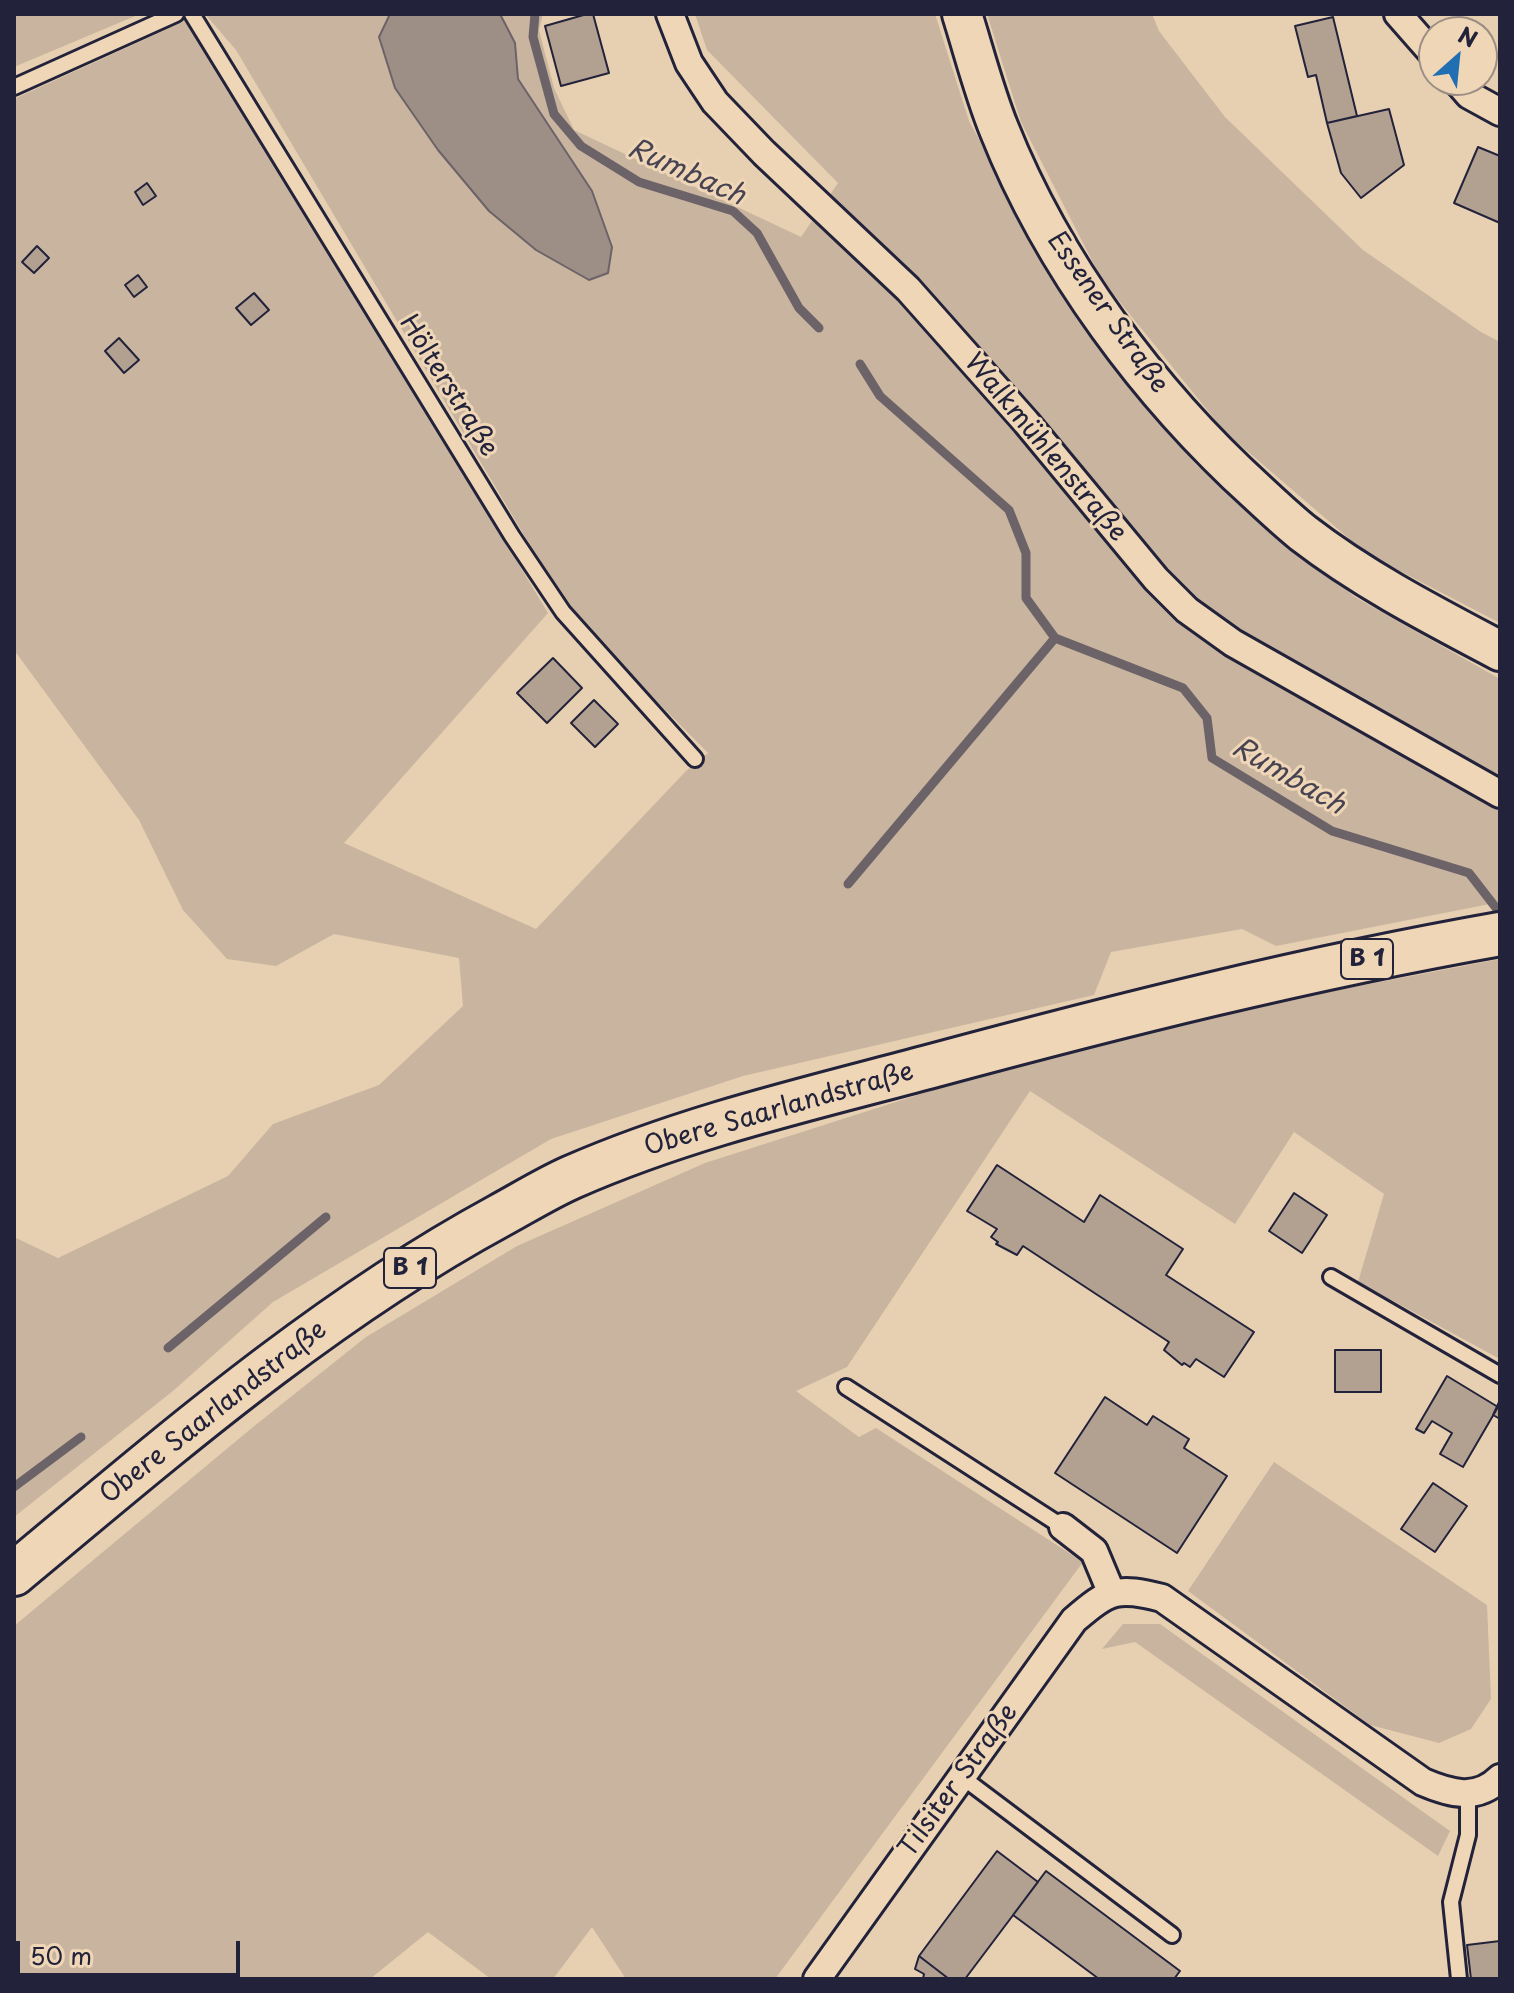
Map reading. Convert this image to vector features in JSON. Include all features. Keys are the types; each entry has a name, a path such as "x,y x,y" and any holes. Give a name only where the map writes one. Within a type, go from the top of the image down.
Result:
{"main road":[{"name":"Essener Straße","path":"962,14 999,129 1038,212 1093,303 1148,380 1216,454 1302,532 1387,591 1500,651"},
{"name":"Obere Saarlandstraße","path":"14,1574 176,1439 349,1307 452,1242 570,1178 683,1133 1053,1034 1235,988 1388,954 1500,934"}],"street":[{"name":"Walkmühlenstraße","path":"670,14 689,63 715,102 764,153 908,289 1026,422 1156,579 1187,610 1233,643 1500,794"},
{"path":"1398,14 1418,37"},
{"path":"1471,96 1500,112"},
{"path":"1063,1527 1094,1551 1112,1594 1130,1590 1162,1598 1423,1782 1443,1791 1468,1795 1489,1789 1500,1778"},
{"name":"Tilsiter Straße","path":"817,1979 1074,1620 1094,1603 1112,1594"}],"lane":[{"path":"14,87 176,14"},
{"name":"Hölterstraße","path":"192,14 512,536 563,612 695,759"},
{"path":"1331,1277 1500,1375"},
{"path":"846,1387 1063,1527"},
{"path":"962,1777 1172,1935"},
{"path":"1459,1979 1451,1902 1468,1835 1468,1795"}],"shaded area":[{"path":"14,14 140,14 14,67"},
{"path":"205,14 543,14 539,30 554,88 574,130 801,237 838,183 707,50 695,14 935,14 969,121 1079,321 1197,466 1355,597 1500,679 1500,902 1276,946 1242,929 1111,952 1094,995 743,1076 551,1139 273,1302 173,1391 14,1517 14,1237 58,1258 228,1176 273,1124 379,1085 463,1006 459,958 334,934 276,966 227,959 183,910 139,820 14,650 14,99 185,21 354,290 548,613 344,843 536,929 686,771 708,753 572,616 236,50"},
{"path":"390,14 500,14 515,43 518,79 592,191 612,247 608,273 589,280 536,250 489,211 438,150 395,88 379,37"},
{"path":"987,14 1152,14 1159,31 1225,117 1363,250 1500,342 1500,623 1367,554 1225,432 1102,280 1021,122"},
{"path":"1500,959 1500,1359 1358,1282 1384,1194 1294,1132 1235,1224 1030,1091 847,1367 796,1391 859,1437 876,1428 1083,1562 775,1979 626,1979 592,1927 553,1979 491,1979 428,1932 370,1979 14,1979 14,1626 366,1337 517,1246 705,1163 974,1077 1223,1012"},
{"path":"1274,1462 1487,1605 1491,1699 1471,1729 1439,1743 1370,1725 1188,1591"},
{"path":"1123,1624 1160,1624 1450,1831 1438,1856 1135,1642 1102,1649"}],"building":[{"path":"593,14 609,73 561,86 545,26"},
{"path":"1333,17 1357,116 1327,123 1316,75 1308,77 1295,26"},
{"path":"1389,109 1404,165 1361,198 1341,173 1327,123"},
{"path":"1478,147 1500,156 1500,223 1454,203"},
{"path":"147,183 156,196 143,205 135,192"},
{"path":"37,246 49,258 34,273 22,262"},
{"path":"138,275 147,287 134,297 125,285"},
{"path":"254,293 269,310 251,325 236,308"},
{"path":"119,338 139,360 124,373 105,351"},
{"path":"553,658 582,688 547,723 517,693"},
{"path":"594,700 618,724 595,747 571,723"},
{"path":"997,1165 1084,1222 1100,1195 1183,1249 1166,1275 1254,1332 1224,1377 1196,1359 1190,1367 1184,1363 1182,1365 1164,1350 1169,1342 1023,1246 1017,1255 996,1244 998,1242 991,1237 997,1229 967,1211"},
{"path":"1294,1193 1327,1215 1302,1253 1269,1231"},
{"path":"1335,1350 1381,1350 1381,1392 1335,1392"},
{"path":"1447,1376 1498,1407 1463,1467 1440,1454 1452,1433 1432,1421 1424,1433 1416,1429"},
{"path":"1105,1397 1147,1425 1153,1416 1189,1439 1184,1448 1227,1476 1177,1553 1055,1473"},
{"path":"1500,1400 1500,1419 1493,1415"},
{"path":"1433,1483 1467,1506 1435,1552 1401,1529"},
{"path":"997,1851 1038,1882 965,1979 949,1979 919,1956"},
{"path":"1046,1871 1180,1971 1174,1979 1099,1979 1013,1915"},
{"path":"1500,1941 1500,1979 1471,1979 1467,1945"},
{"path":"919,1956 949,1979 923,1979 924,1974 915,1969"}],"waterway":[{"name":"Rumbach","path":"535,14 533,37 554,114 581,146 639,182 733,211 757,233 799,308 819,328"},
{"name":"Rumbach","path":"860,364 880,396 1009,510 1026,553 1026,598 1055,638 1183,688 1207,718 1212,758 1332,831 1469,873 1500,913"},
{"path":"848,884 1055,638"},
{"path":"168,1348 326,1217"},
{"path":"14,1487 81,1437"}]}
